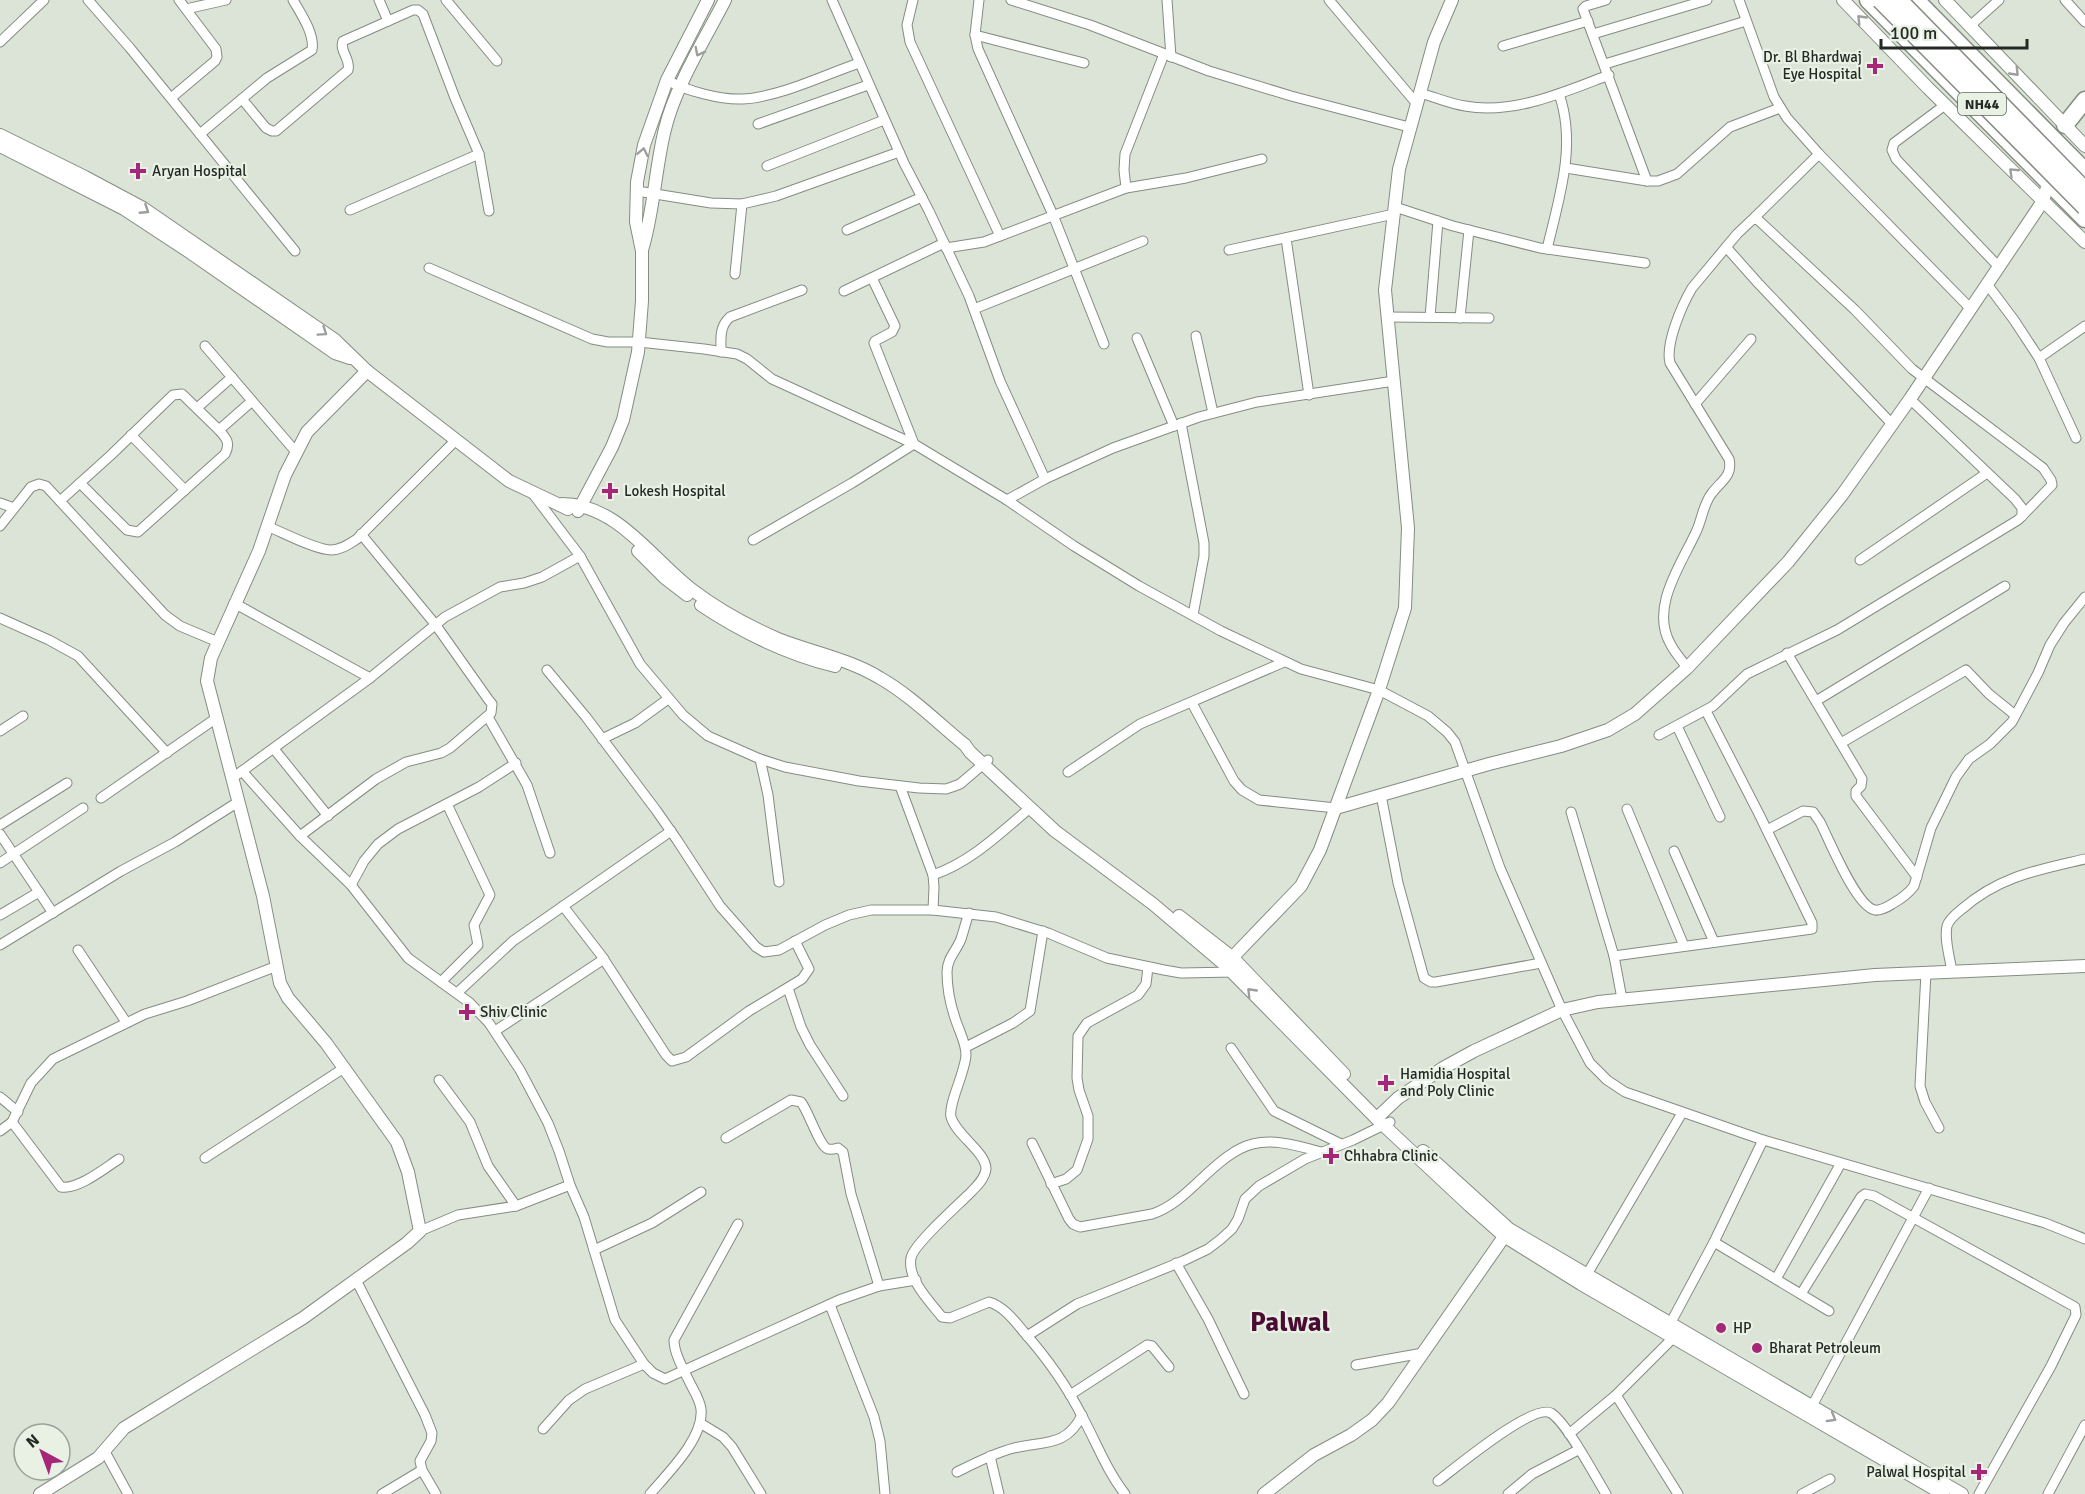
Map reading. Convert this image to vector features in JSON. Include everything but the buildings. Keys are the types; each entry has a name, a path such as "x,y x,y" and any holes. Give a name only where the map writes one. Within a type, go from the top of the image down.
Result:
{"highway":[{"path":"1868,0 2085,219"},
{"name":"NH44","path":"1880,0 2085,207"},
{"name":"NH44","path":"1899,0 2085,190"},
{"path":"1916,0 2085,171"},
{"path":"2065,125 2085,99"}],"street":[{"path":"0,42 44,0"},
{"path":"88,0 295,251"},
{"path":"171,98 217,57 216,49 179,0"},
{"path":"186,9 226,0"},
{"path":"200,134 282,68 312,50 309,30 293,0"},
{"path":"379,0 388,21"},
{"path":"446,0 497,61"},
{"path":"579,510 612,447 623,420 639,342 642,251 636,222 637,191 644,145 667,80 708,0"},
{"path":"642,251 650,227 665,127 681,88 725,0"},
{"path":"832,0 884,120 974,309 1000,381 1045,478"},
{"path":"913,0 907,25 910,42 1000,236"},
{"path":"979,0 975,35 978,49 1053,215 1104,344"},
{"path":"1010,0 1090,25 1209,71 1409,128"},
{"path":"1126,188 1125,154 1168,55 1167,0"},
{"path":"1329,0 1419,98 1487,108 1518,105 1560,94 1609,75"},
{"path":"547,670 671,831 720,906 756,947 764,952 779,950 841,919 871,910 933,910 996,916 1042,931 1107,958 1148,967 1181,973 1233,966 1301,886 1320,850 1379,690 1405,608 1408,528 1385,290 1399,169 1434,42 1452,0"},
{"path":"1606,0 1583,9 1647,181"},
{"path":"1593,34 1707,0"},
{"path":"1739,0 1780,108 1819,154 1970,308"},
{"path":"1843,0 1945,105 2085,242"},
{"path":"1945,0 2085,146"},
{"path":"1970,26 1999,0"},
{"path":"2065,0 2085,22"},
{"path":"242,99 266,128 276,131 348,70 348,60 342,47 343,41 413,10 418,10 423,14 479,154 489,211"},
{"path":"1503,46 1588,21"},
{"path":"1605,64 1746,21"},
{"path":"975,35 1084,63"},
{"path":"667,80 681,88 742,99 783,90 859,63"},
{"path":"758,124 868,85"},
{"path":"1547,249 1566,168 1567,128 1560,94"},
{"path":"1945,105 1894,143 1892,150 1896,159 1998,266"},
{"path":"1566,168 1659,181 1677,174 1730,127 1780,108"},
{"path":"767,166 884,120"},
{"path":"1192,703 1234,781 1242,790 1259,800 1336,808 1561,746 1608,730 1635,714 1687,668 1788,562 1842,495 1910,399 2043,201 2065,125"},
{"path":"0,135 143,208 334,340 351,358 509,482 533,494 613,520 691,589 753,628 868,672 891,686 1233,966 1470,1206 1507,1232 1675,1331 1812,1406 1962,1494"},
{"path":"0,146 124,209 325,346 351,358"},
{"path":"637,191 711,203 742,204 776,195 899,152"},
{"path":"350,210 479,154"},
{"path":"1687,668 1670,645 1667,637 1664,609 1666,597 1711,495 1726,478 1730,465 1729,459 1670,363 1669,348 1686,297 1692,288 1726,247 1819,154"},
{"path":"844,291 945,246 984,242 1126,188 1186,178 1262,159"},
{"path":"847,230 922,197"},
{"path":"735,274 742,204"},
{"path":"1229,250 1394,211 1547,249 1645,263"},
{"path":"1659,735 1719,702 1747,674 1837,630 2022,516 2049,490 2052,482 2043,468 1923,378 1755,217"},
{"path":"1430,317 1438,221"},
{"path":"1460,318 1469,230"},
{"path":"1286,238 1309,395"},
{"path":"974,309 1143,241"},
{"path":"1726,247 1758,284 1892,424"},
{"path":"429,268 592,339 721,352 747,359 772,379 914,444 1007,500 1074,546 1192,615 1284,662 1301,669 1379,690 1428,716 1455,742 1500,868 1562,1010 1590,1063 1607,1080 1625,1092 1763,1140 2045,1223 2085,1239"},
{"path":"872,278 895,326 892,332 874,343 914,444"},
{"path":"1987,284 2039,358 2076,438"},
{"path":"721,352 721,328 730,317 802,290"},
{"path":"1388,317 1489,318"},
{"path":"2039,358 2085,326"},
{"path":"1196,336 1213,413"},
{"path":"1137,338 1178,424 1204,543 1204,556 1192,615"},
{"path":"1695,404 1751,339"},
{"path":"206,346 296,452"},
{"path":"368,371 307,432 296,452 285,475 259,550 211,658 207,681 215,719 263,896 279,983 288,998 326,1043 397,1142 408,1172 420,1231"},
{"path":"197,408 232,377"},
{"path":"1007,500 1045,478 1113,448 1213,413 1257,402 1394,381"},
{"path":"60,501 177,393 182,394 228,440 225,454 141,530 134,532 127,530 80,483"},
{"path":"1910,399 2022,508 2022,516"},
{"path":"219,429 252,401"},
{"path":"131,435 185,490"},
{"path":"267,526 330,550 347,546 456,440"},
{"path":"753,540 914,444"},
{"path":"1860,560 1987,472"},
{"path":"0,526 31,487 39,484 46,486 165,615 180,626 218,642"},
{"path":"533,494 580,556 640,664 668,699 693,725 708,736 759,759 818,774 900,786 946,789 960,784 986,762"},
{"path":"0,503 14,508"},
{"path":"300,836 376,779 406,762 441,753 450,748 491,713 492,705 435,624 361,534"},
{"path":"231,779 370,678 435,624 458,609 500,587 533,581 580,556"},
{"path":"1816,701 1922,639 2005,586"},
{"path":"1767,830 1803,811 1813,812 1855,891 1869,907 1875,910 1882,909 1909,893 1917,877 1931,828 1956,777 1968,759 2000,735 2015,715 2050,645 2085,597"},
{"path":"234,603 370,678"},
{"path":"0,618 78,656 167,753"},
{"path":"1787,653 1862,779 1856,796 1917,877"},
{"path":"1068,772 1140,724 1284,662"},
{"path":"1841,743 1966,670 1989,694 2015,715"},
{"path":"602,739 635,723 668,699"},
{"path":"1614,956 1812,929 1812,923 1767,830 1706,711"},
{"path":"0,731 23,716"},
{"path":"488,717 516,764 537,810 550,853"},
{"path":"101,798 215,719"},
{"path":"1677,726 1720,817"},
{"path":"273,749 328,816"},
{"path":"759,759 772,815 779,882"},
{"path":"986,762 1055,831 1233,966"},
{"path":"351,885 364,861 378,844 406,824 479,787 516,764"},
{"path":"242,771 300,836 351,885 408,958 457,993 495,1031 520,1070 548,1123 584,1217 615,1320 644,1364 653,1373 665,1379 839,1300 879,1286 916,1280"},
{"path":"0,825 67,783"},
{"path":"900,786 933,875 933,910"},
{"path":"1381,795 1398,883 1424,978 1436,982 1541,963"},
{"path":"0,945 175,842 238,802"},
{"path":"441,982 478,945 474,925 490,895 447,804"},
{"path":"0,863 83,808"},
{"path":"933,875 952,868 976,854 1030,808"},
{"path":"1627,809 1684,946"},
{"path":"1571,812 1614,956 1622,999"},
{"path":"457,993 513,941 671,831"},
{"path":"0,834 53,913"},
{"path":"1674,852 1714,942"},
{"path":"1952,972 1946,934 1947,926 1965,906 1986,889 2003,882 2085,859"},
{"path":"0,915 39,892"},
{"path":"563,906 604,959 666,1055 672,1060 686,1058 749,1011 802,979 809,969 795,941"},
{"path":"969,913 960,941 948,962 947,973 955,1020 966,1047 962,1079 952,1102 951,1116 955,1126 986,1166 985,1174 975,1188 932,1230 912,1254 911,1265 916,1280 942,1317 950,1318 989,1302 999,1307 1028,1336 1060,1377 1114,1479 1125,1494"},
{"path":"966,1047 1013,1023 1030,1011 1042,931"},
{"path":"78,950 126,1022"},
{"path":"495,1031 604,959"},
{"path":"0,1131 12,1122 31,1083 53,1059 126,1022 277,966"},
{"path":"1028,1336 1077,1304 1194,1256 1221,1239 1238,1219 1245,1199 1259,1186 1294,1165 1341,1144 1383,1119 1398,1098 1443,1068 1491,1042 1562,1010 1622,999 1875,975 2085,966"},
{"path":"1051,1184 1066,1179 1077,1170 1088,1139 1088,1116 1077,1078 1078,1036 1087,1023 1138,995 1146,984 1148,967"},
{"path":"1926,973 1920,1086 1925,1102 1939,1128"},
{"path":"788,988 801,1027 810,1045 843,1096"},
{"path":"1231,1048 1274,1111 1341,1144"},
{"path":"205,1158 344,1068"},
{"path":"439,1080 470,1122 488,1166 516,1206"},
{"path":"0,1097 18,1112"},
{"path":"726,1138 791,1100 801,1102 808,1110 822,1144 827,1149 838,1148 843,1152 850,1194 879,1286"},
{"path":"1586,1276 1682,1113"},
{"path":"12,1122 61,1186 67,1188 77,1185 119,1160"},
{"path":"1569,1434 1616,1395 1675,1331 1714,1242 1763,1140"},
{"path":"1032,1143 1071,1221 1080,1227 1152,1214 1162,1210 1183,1196 1220,1162 1237,1150 1253,1143 1268,1141 1301,1146 1321,1152"},
{"path":"1776,1279 1841,1163"},
{"path":"40,1494 98,1458 124,1428 303,1318 420,1231 458,1215 516,1206 570,1185"},
{"path":"1812,1406 1929,1188"},
{"path":"594,1250 652,1223 701,1192"},
{"path":"1801,1294 1865,1194 1874,1196 2073,1304 2076,1315 2051,1366 1979,1494"},
{"path":"650,1494 682,1455 699,1428 701,1405 674,1346 676,1333 738,1224"},
{"path":"1507,1232 1586,1276 1943,1494"},
{"path":"1263,1494 1314,1455 1352,1435 1388,1404 1507,1232"},
{"path":"1714,1242 1828,1311"},
{"path":"1176,1263 1208,1319 1244,1394"},
{"path":"356,1280 432,1433 431,1442 420,1461 422,1470 436,1494"},
{"path":"830,1305 874,1417 880,1441 885,1494"},
{"path":"1071,1395 1147,1345 1152,1346 1168,1366"},
{"path":"1356,1365 1423,1353"},
{"path":"543,1429 569,1400 585,1389 644,1364"},
{"path":"1616,1395 1678,1494"},
{"path":"1438,1481 1521,1420 1542,1412 1551,1413 1569,1434 1606,1494"},
{"path":"957,1472 990,1456 1014,1448 1059,1439 1077,1426 1082,1415"},
{"path":"700,1423 723,1437 732,1447 761,1494"},
{"path":"2048,1494 2085,1425"},
{"path":"104,1450 128,1494"},
{"path":"1508,1494 1532,1474 1578,1450"},
{"path":"990,1456 999,1494"},
{"path":"382,1494 422,1470"},
{"path":"1802,1494 1830,1479"}],"place":[{"name":"Dr. Bl Bhardwaj Eye Hospital","path":"1875,66"},
{"name":"Aryan Hospital","path":"138,171"},
{"name":"Lokesh Hospital","path":"610,491"},
{"name":"Shiv Clinic","path":"467,1012"},
{"name":"Hamidia Hospital and Poly Clinic","path":"1386,1083"},
{"name":"Chhabra Clinic","path":"1331,1156"},
{"name":"HP","path":"1721,1328"},
{"name":"Bharat Petroleum","path":"1757,1348"},
{"name":"Palwal Hospital","path":"1979,1472"}],"district":[{"name":"Palwal","path":"1290,1322"}]}
